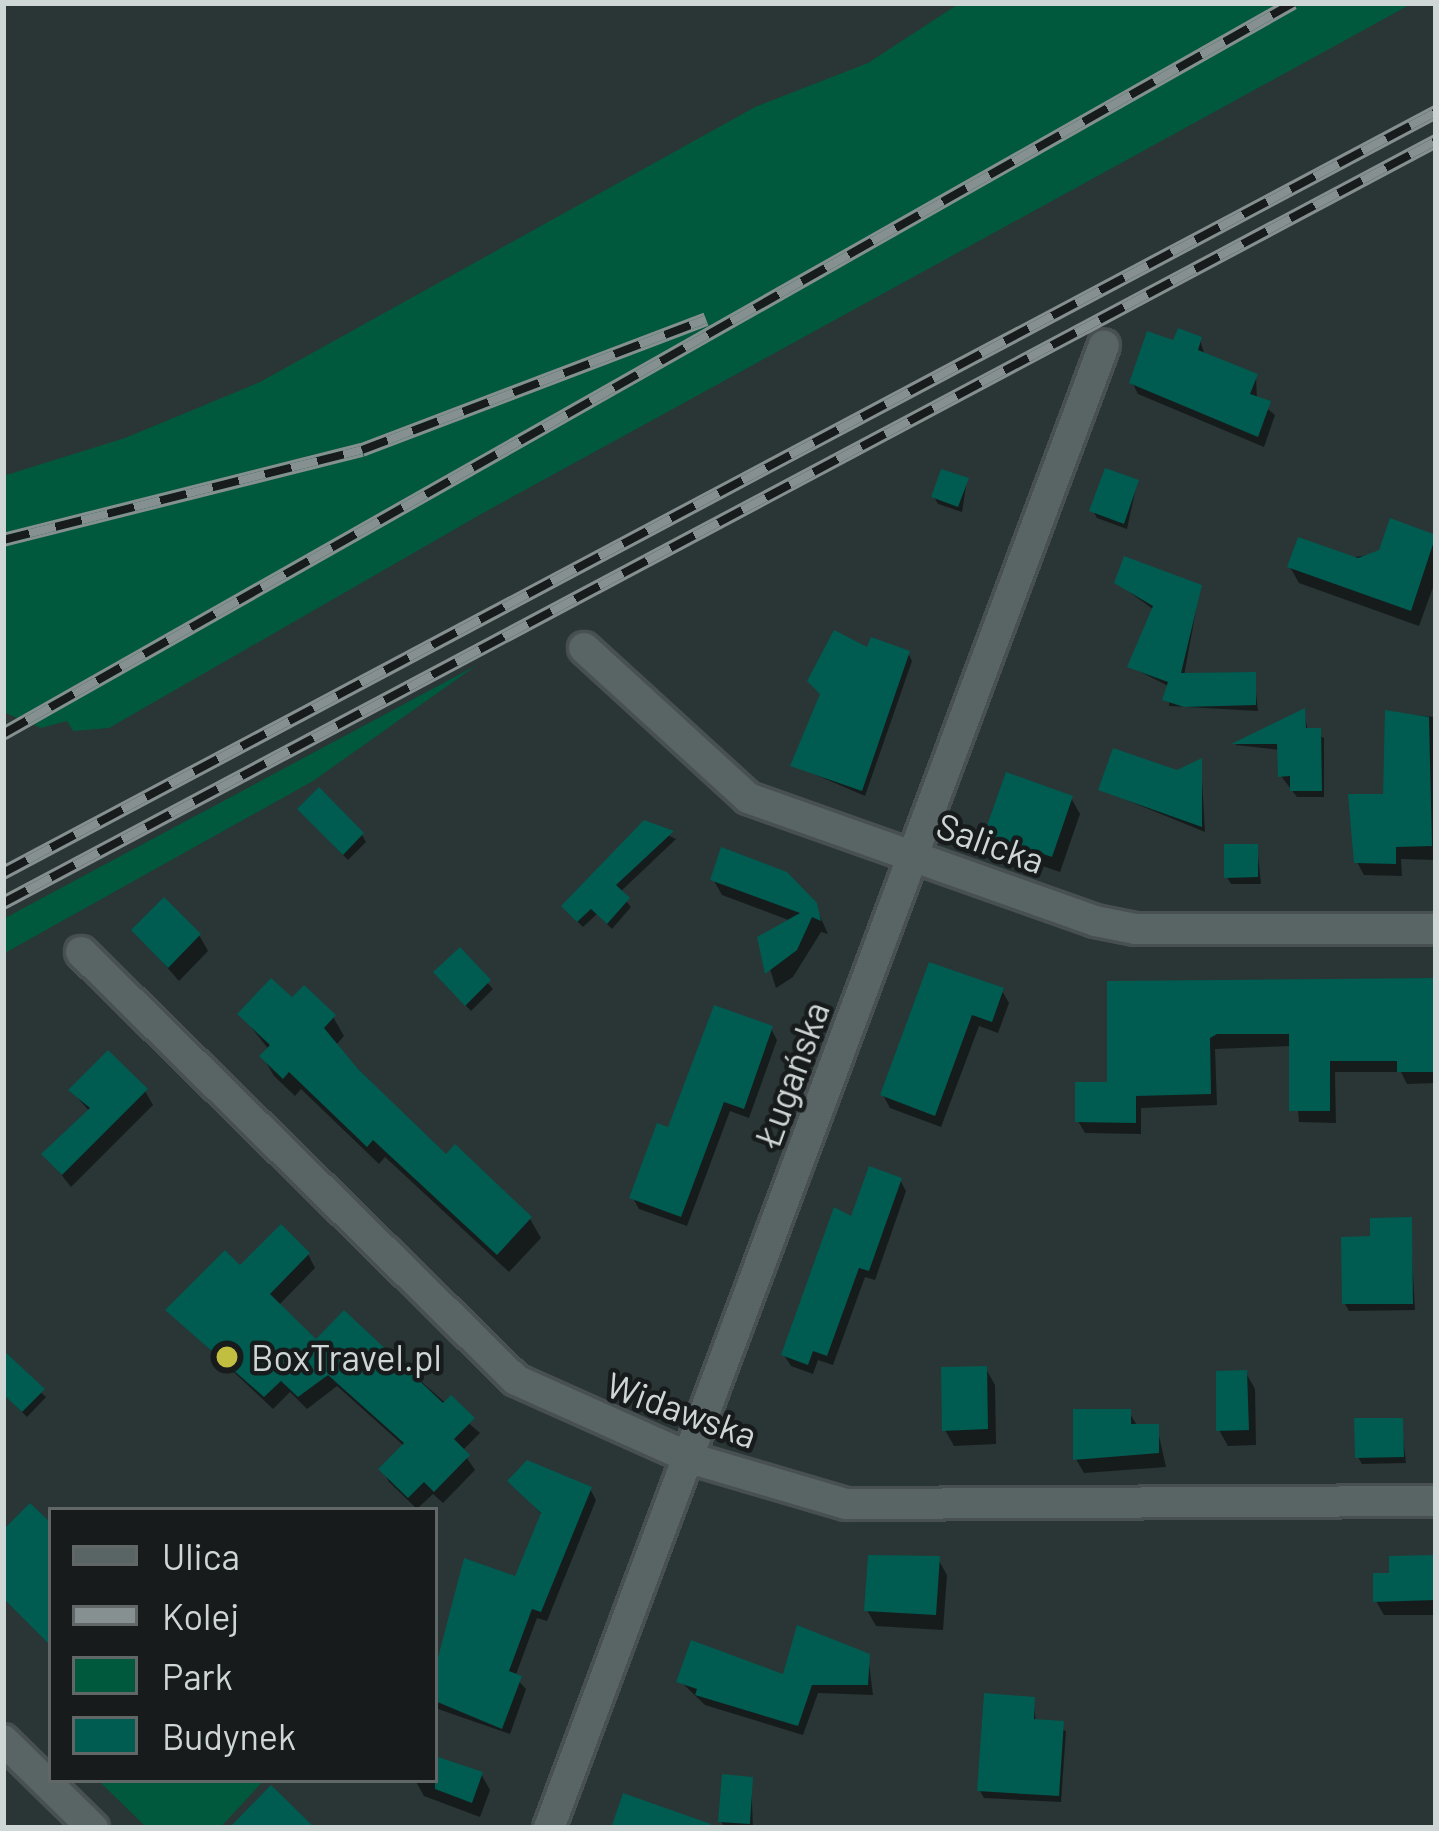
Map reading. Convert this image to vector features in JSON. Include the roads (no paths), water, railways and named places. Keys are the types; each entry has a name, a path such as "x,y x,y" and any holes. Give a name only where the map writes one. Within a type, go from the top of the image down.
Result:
{"street":[{"name":"Ługańska","path":"549,1828 693,1459 912,855 1104,345"},
{"name":"Salicka","path":"584,648 748,798 1135,929 1436,929"},
{"name":"Widawska","path":"81,952 516,1381 693,1459 846,1504 1436,1501"},
{"path":"3,1740 93,1828"}],"railway":[{"path":"3,734 1293,3"},
{"path":"3,873 1436,112"},
{"path":"3,903 1436,141"},
{"path":"3,540 362,450 706,319"}],"place":[{"name":"BoxTravel.pl","path":"227,1357"}]}
